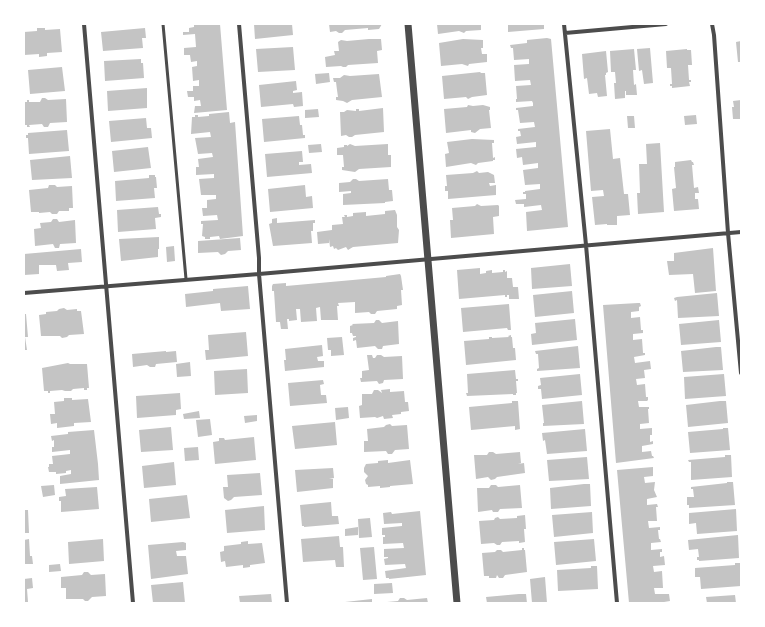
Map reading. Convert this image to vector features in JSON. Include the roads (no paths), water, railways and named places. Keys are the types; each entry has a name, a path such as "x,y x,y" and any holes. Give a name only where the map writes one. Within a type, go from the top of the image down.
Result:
{"street":[{"path":"84,24 133,603"},
{"path":"239,24 287,603"},
{"path":"408,24 457,603"},
{"path":"564,24 586,245 617,603"},
{"path":"565,33 666,24"},
{"path":"712,24 728,233 741,373"},
{"path":"24,293 741,232"}],"lane":[{"path":"163,24 186,279"}]}
